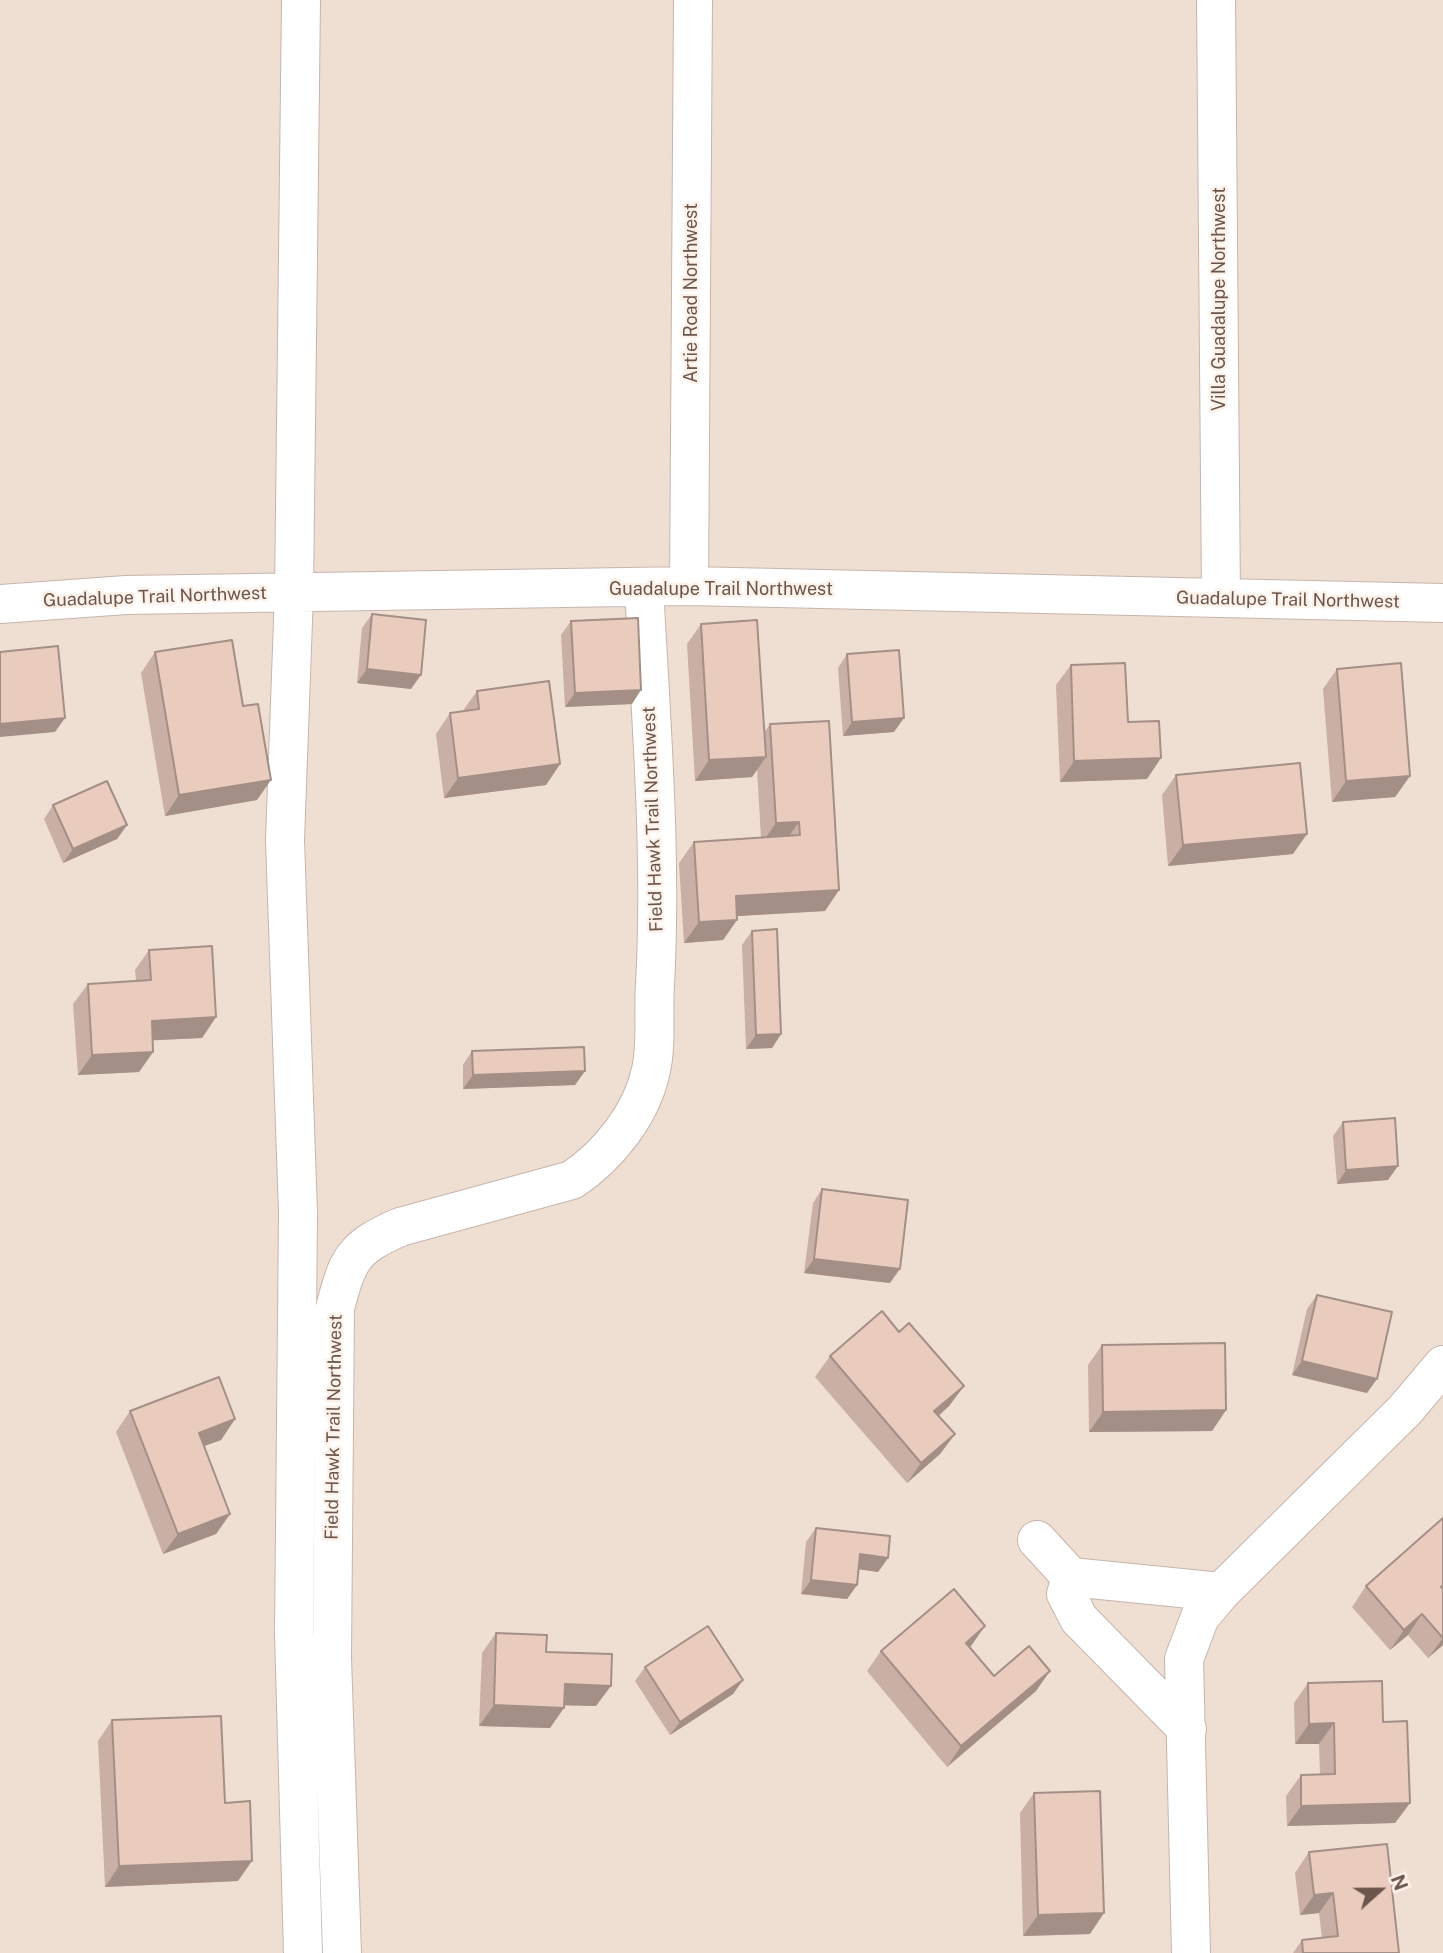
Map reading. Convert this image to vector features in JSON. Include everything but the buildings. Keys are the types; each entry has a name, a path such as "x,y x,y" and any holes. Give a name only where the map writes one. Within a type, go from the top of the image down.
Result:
{"street":[{"path":"301,0 294,593 285,840 298,1213 294,1633 303,1953"},
{"name":"Artie Road Northwest","path":"689,586 693,0"},
{"name":"Villa Guadalupe Northwest","path":"1216,0 1222,598"},
{"name":"Guadalupe Trail Northwest","path":"0,604 126,595 689,586 1443,603"},
{"name":"Field Hawk Trail Northwest","path":"342,1953 332,1658 335,1308 353,1256 374,1238 400,1227 572,1180 591,1167 626,1126 639,1103 651,1070 660,902 644,587"},
{"path":"1191,1953 1184,1659 1200,1617 1221,1592 1405,1410 1443,1365"},
{"path":"1037,1541 1071,1577 1221,1592"},
{"path":"1071,1577 1066,1594 1079,1619 1187,1729"}],"shaded area":[{"path":"0,0 1443,0 1443,1953 0,1953"}]}
